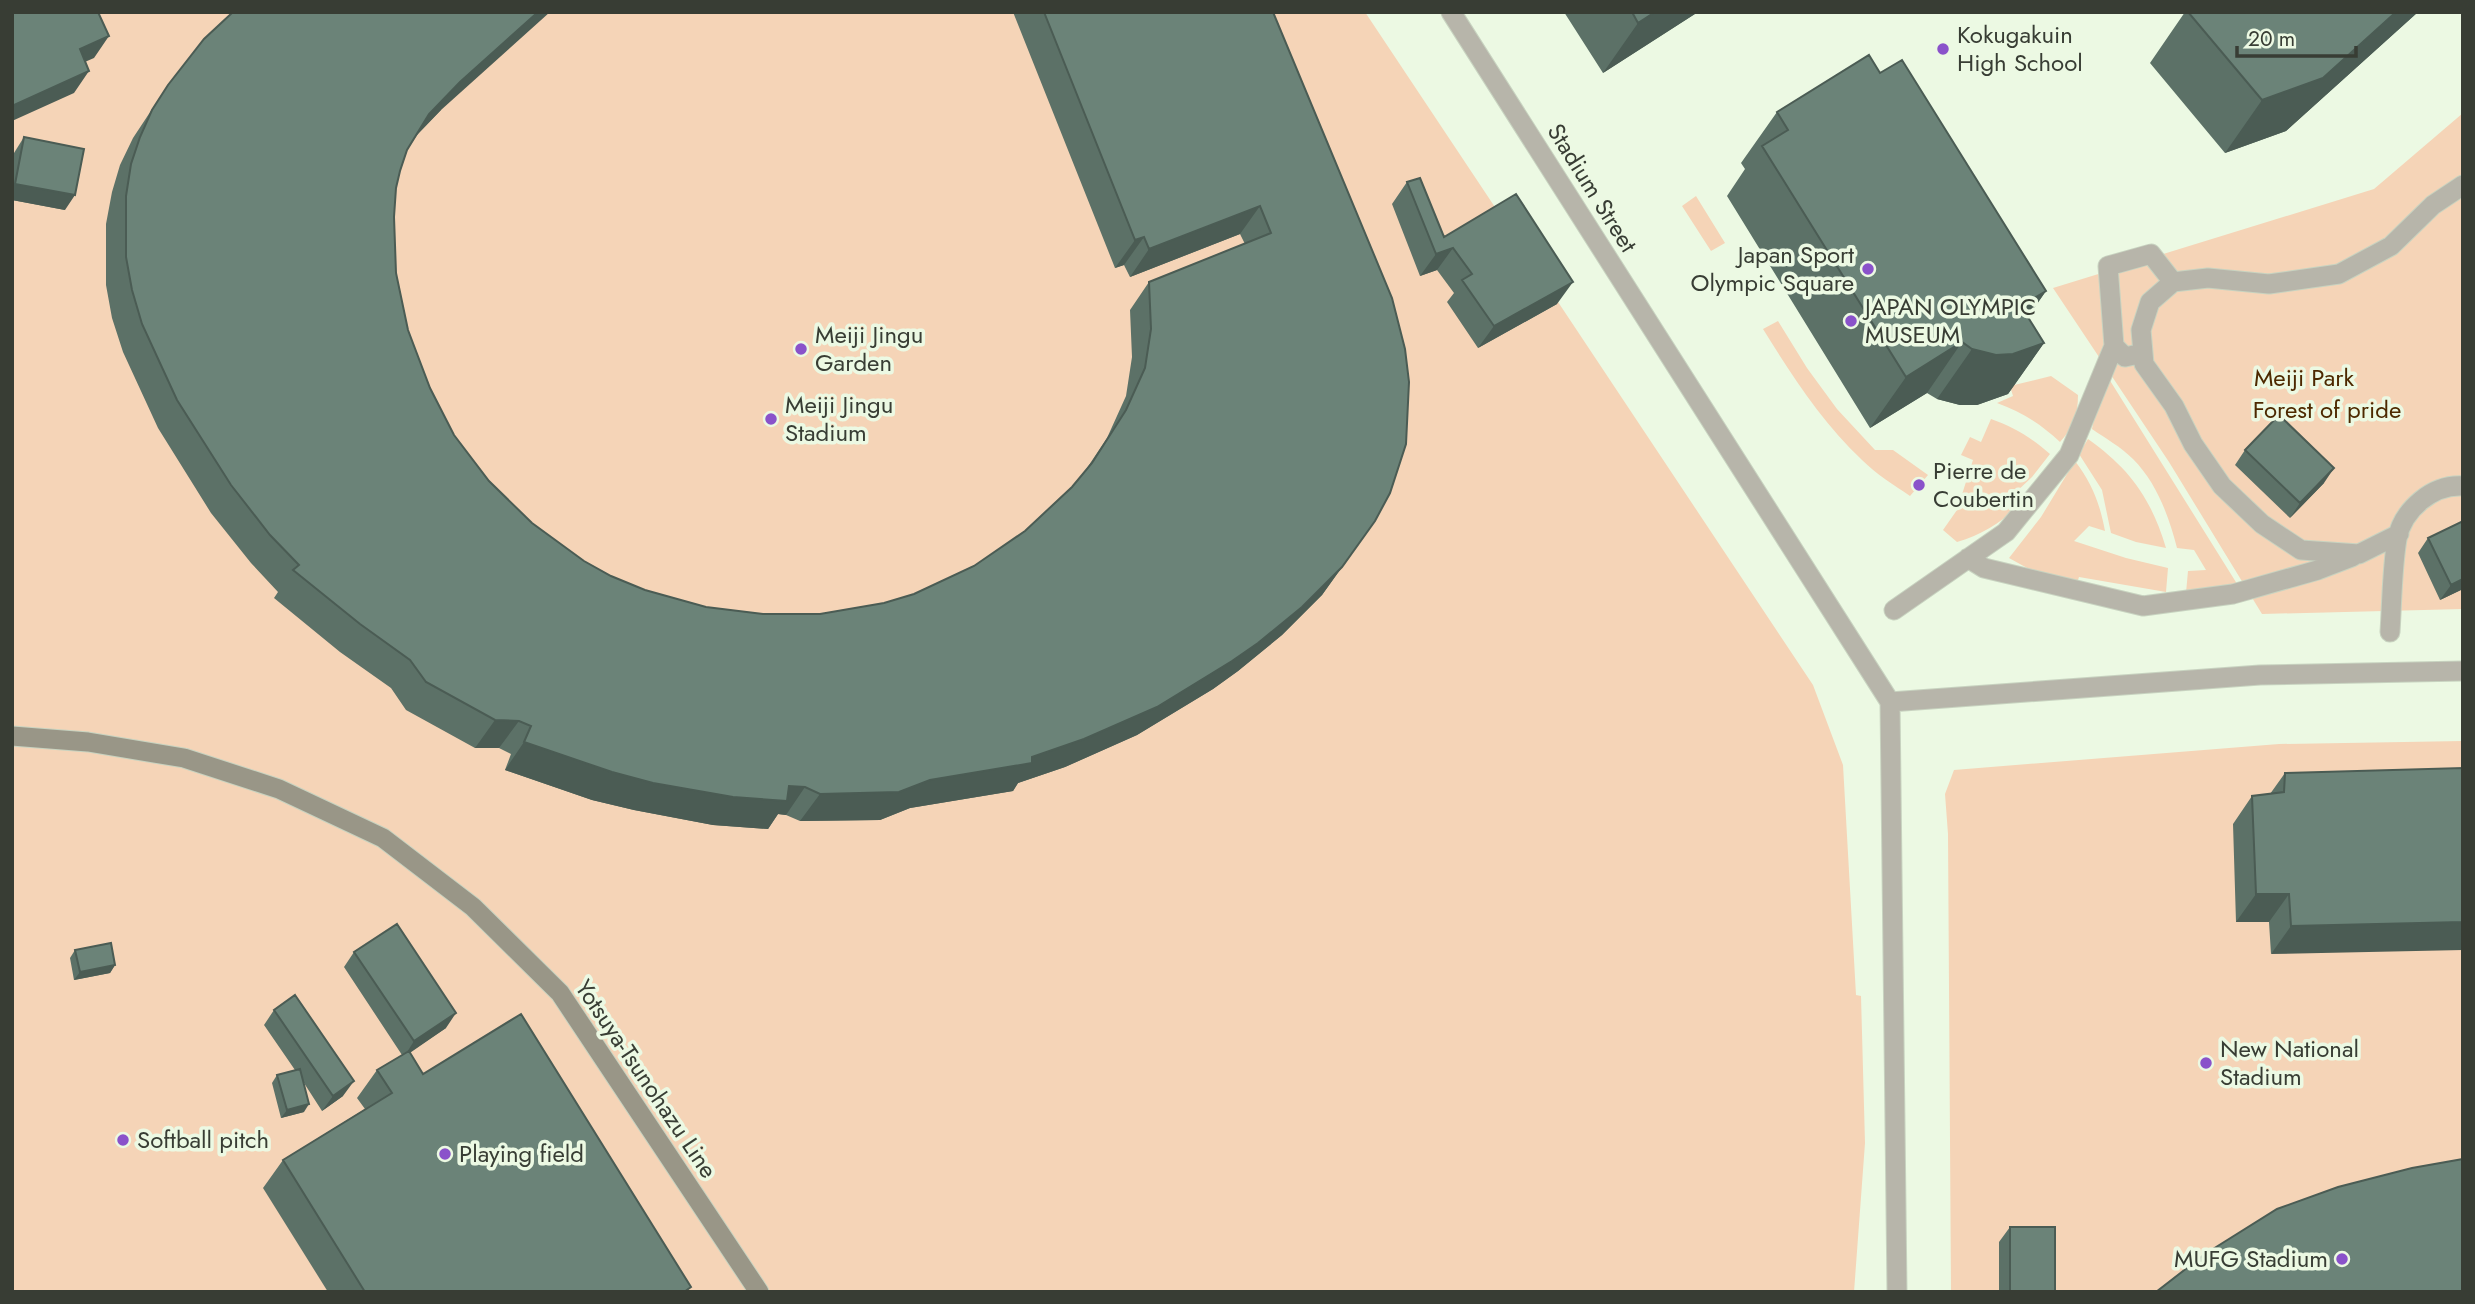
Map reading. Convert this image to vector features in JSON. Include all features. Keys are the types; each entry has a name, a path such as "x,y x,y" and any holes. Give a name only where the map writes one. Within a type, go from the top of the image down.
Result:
{"main road":[{"name":"Yotsuya-Tsunohazu Line","path":"12,736 88,742 184,758 279,789 393,845 473,907 560,993 759,1292"}],"street":[{"name":"Stadium Street","path":"1451,12 1890,702"},
{"path":"2359,554 2301,550 2262,524 2222,486 2193,444 2174,406 2144,364 2141,330 2150,302 2173,282 2208,278 2269,284 2339,274 2391,246 2433,205 2463,185"},
{"path":"1894,610 2006,532 2069,456 2114,346 2108,266 2151,254 2173,282"},
{"path":"2114,346 2125,357 2143,354"},
{"path":"2390,632 2399,534 2406,518 2427,495 2448,485 2463,486"},
{"path":"1968,558 1984,568 2143,606 2233,594 2318,570 2399,534"},
{"path":"1898,1292 1890,702 2260,675 2463,670"}],"green space":[{"name":"Meiji Jingu Garden","path":"12,12 1365,12 1813,685 1843,765 1856,995 1861,996 1865,1143 1854,1292 12,1292"},
{"name":"Meiji Park","path":"2463,113 2463,609 2262,614 2169,462 2053,288 2374,189"},
{"path":"1696,196 1725,243 1711,251 1682,206"},
{"path":"1778,321 1837,409 1875,450 1893,450 1928,475 1910,496 1862,460 1808,398 1763,329"},
{"path":"2104,371 2239,587 2186,593 2188,571 2206,570 2194,550 2177,548 2161,501 2141,468 2092,429"},
{"path":"2051,376 2078,395 2074,421 2060,442 2031,419 1997,403 2013,396 2010,386"},
{"path":"1991,419 2022,434 2050,454 2014,494 2026,500 1994,525 1957,542 1943,530 1957,510 1973,460 1961,455 1970,437 1981,442"},
{"path":"2088,439 2116,462 2137,486 2146,499 2166,548 2136,542 2111,533 2102,490 2079,454"},
{"path":"2075,461 2094,494 2105,531 2089,526 2074,541 2168,568 2166,592 2079,577 2076,586 2029,569 2009,558 2041,517"},
{"name":"New National Stadium","path":"2463,741 2463,1292 1951,1292 1948,834 1945,794 1954,770 2279,744"}],"building":[{"path":"12,12 98,12 109,36 80,49 89,71 12,106"},
{"path":"233,12 538,12 460,82 429,114 407,150 400,171 394,217 396,273 408,330 430,388 454,435 489,481 532,523 584,561 645,590 706,607 763,614 820,614 884,603 914,594 974,566 1025,531 1072,487 1092,463 1126,410 1145,368 1151,329 1149,282 1271,233 1260,206 1149,249 1144,237 1135,240 1044,12 1273,12 1392,298 1405,349 1409,382 1406,444 1390,493 1375,521 1342,567 1302,607 1258,643 1157,707 1084,739 1032,757 1032,763 930,780 899,792 820,794 805,787 789,786 787,801 733,797 653,783 524,742 531,726 519,721 495,720 426,682 410,660 293,570 299,565 270,535 231,485 177,400 142,324 126,257 126,196 131,164 152,110 168,85 204,39"},
{"path":"1632,12 1655,12 1638,23"},
{"path":"2188,12 2396,12 2323,78 2262,100"},
{"path":"1869,55 1880,73 1902,60 2046,291 2021,306 2044,343 2013,354 1996,355 1972,349 1962,342 1906,377 1762,146 1788,130 1777,112"},
{"path":"24,137 84,149 75,195 15,184"},
{"path":"1420,178 1444,237 1516,194 1573,282 1494,326 1462,280 1472,274 1453,248 1436,254 1407,182"},
{"path":"2279,415 2334,468 2300,503 2245,450"},
{"path":"2463,521 2463,579 2451,585 2428,538"},
{"path":"2463,768 2463,922 2291,926 2289,894 2256,894 2252,796 2284,792 2285,773"},
{"path":"397,924 456,1013 414,1041 354,952"},
{"path":"111,943 115,965 80,972 75,950"},
{"path":"295,995 354,1081 333,1096 274,1010"},
{"name":"Playing field","path":"521,1014 691,1287 684,1292 365,1292 283,1160 392,1093 377,1070 409,1051 423,1074"},
{"path":"300,1069 309,1104 287,1110 277,1075"},
{"name":"MUFG Stadium","path":"2463,1159 2463,1292 2156,1292 2205,1254 2277,1209 2338,1187 2412,1168"},
{"path":"2010,1227 2055,1227 2055,1292 2010,1292"}],"place":[{"name":"Kokugakuin High School","path":"1943,49"},
{"name":"Japan Sport Olympic Square","path":"1868,269"},
{"name":"JAPAN OLYMPIC MUSEUM","path":"1851,321"},
{"name":"Meiji Jingu Garden","path":"801,349"},
{"name":"Meiji Jingu Stadium","path":"771,419"},
{"name":"Pierre de Coubertin","path":"1919,485"},
{"name":"New National Stadium","path":"2206,1063"},
{"name":"Softball pitch","path":"123,1140"},
{"name":"Playing field","path":"445,1154"},
{"name":"MUFG Stadium","path":"2342,1259"}],"park label":[{"name":"Forest of pride","path":"2327,410"}]}
